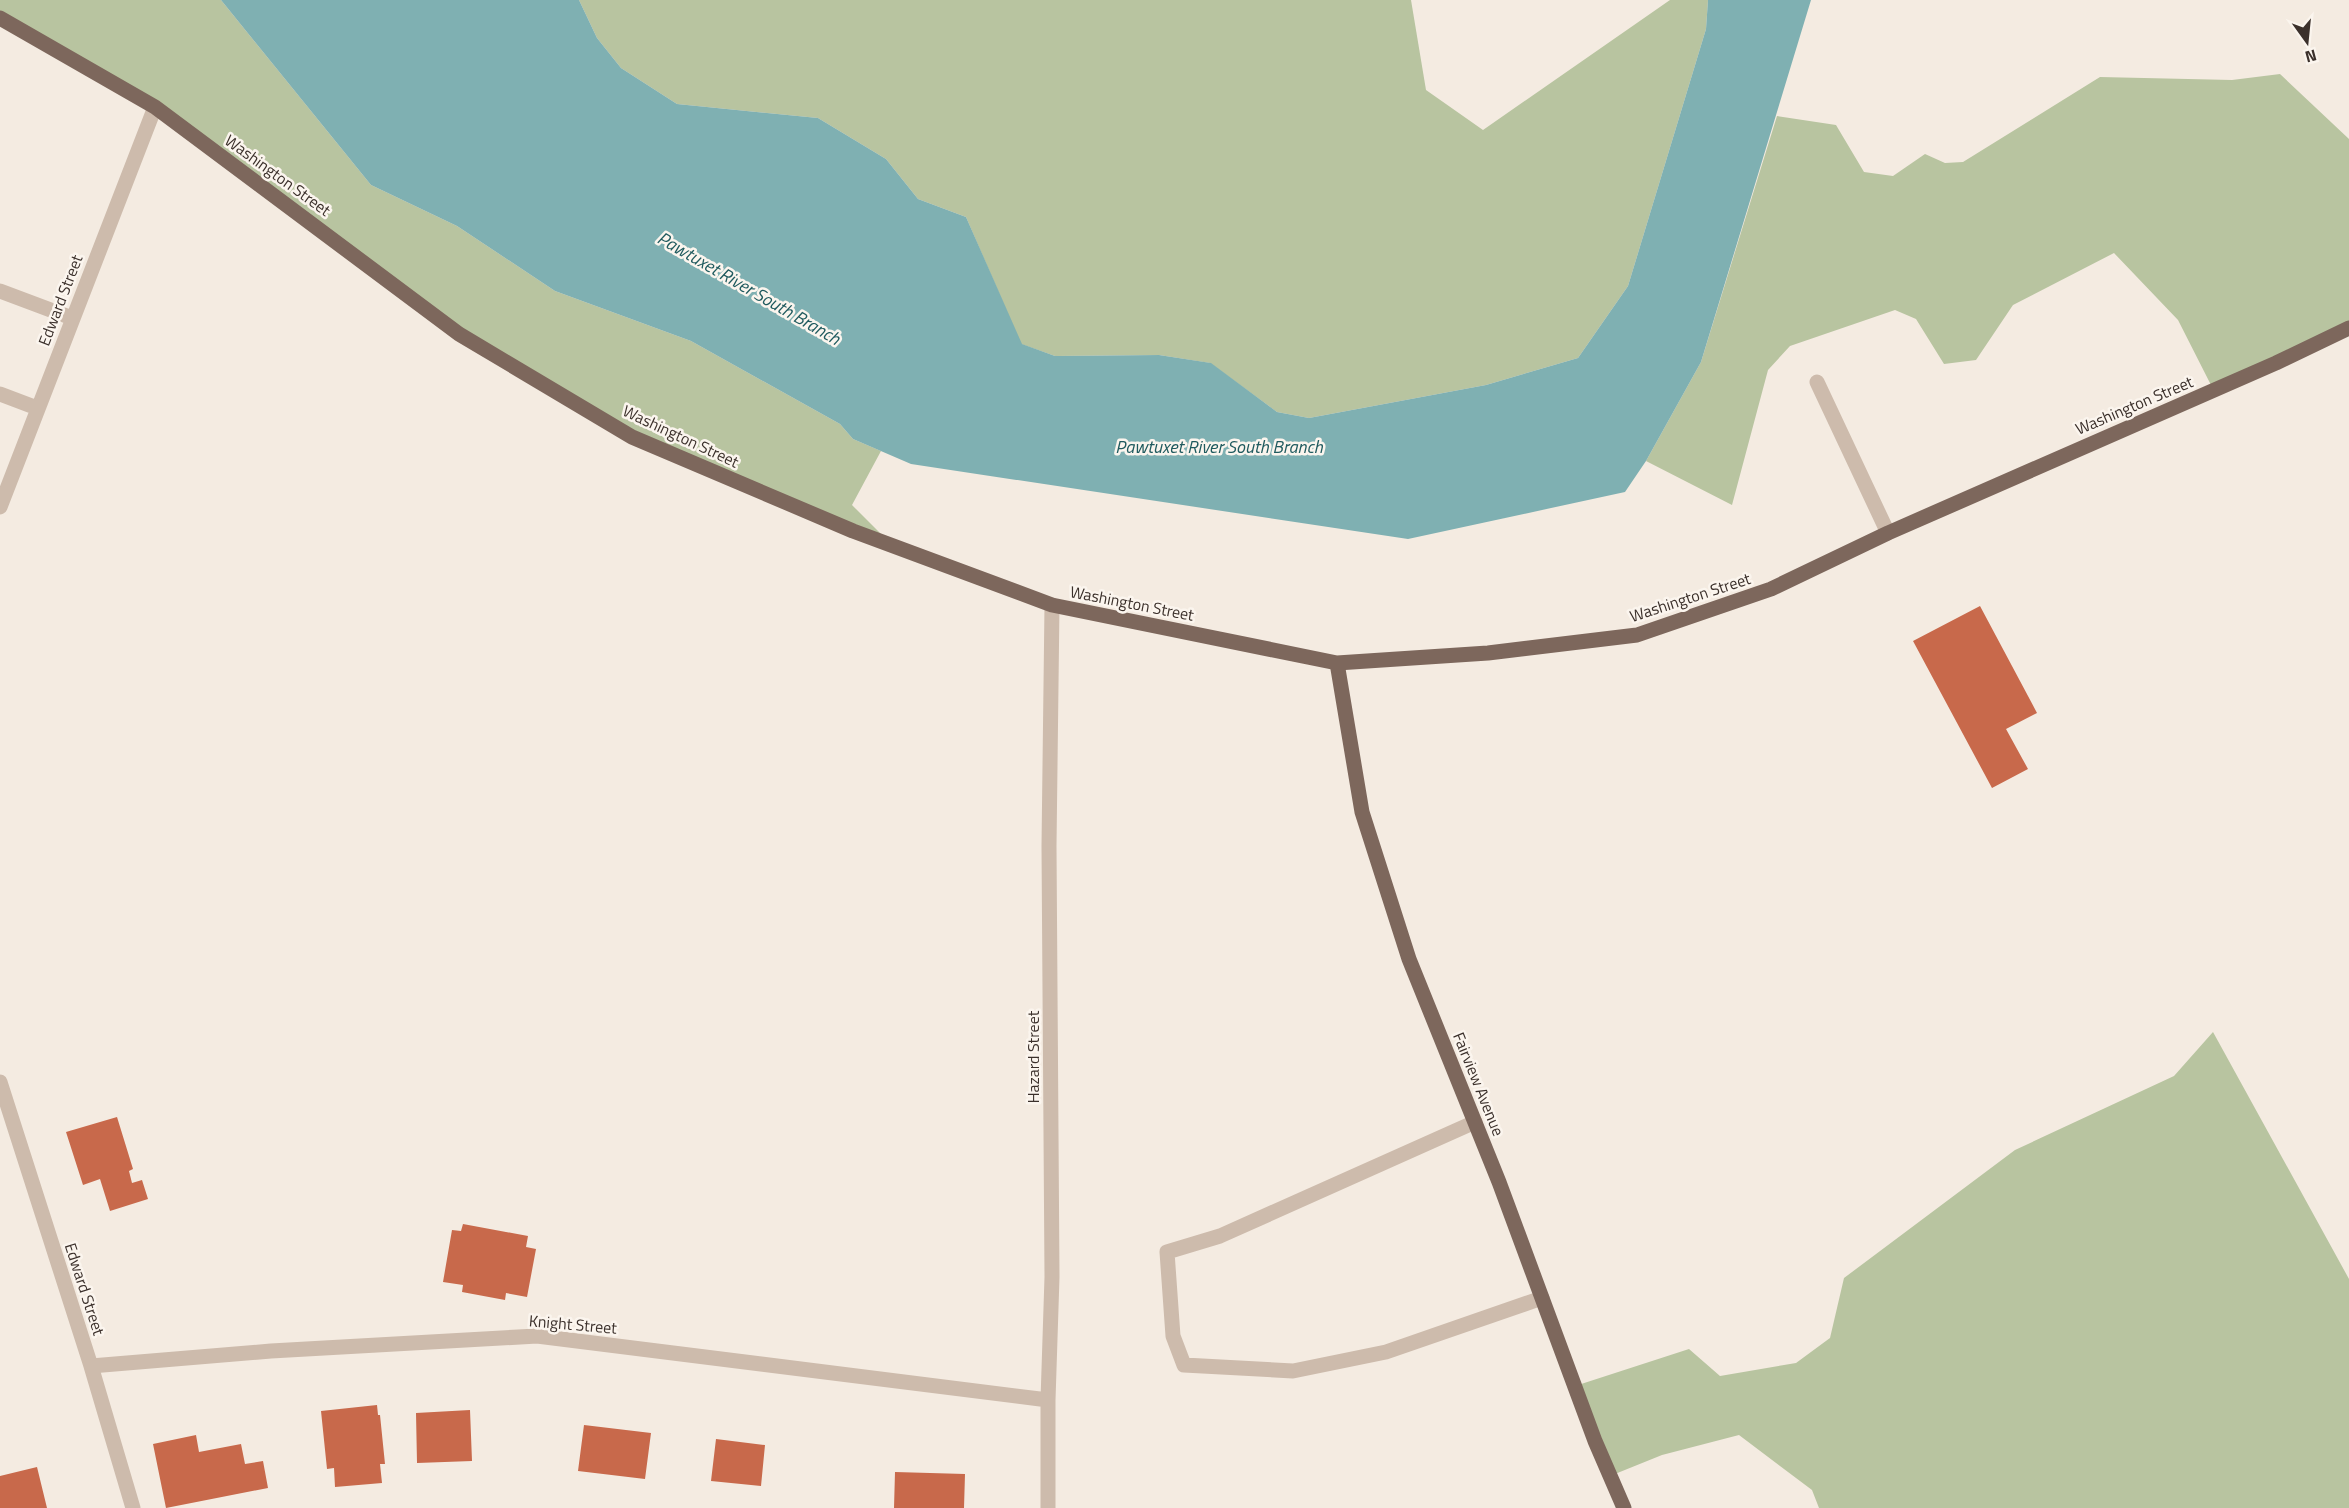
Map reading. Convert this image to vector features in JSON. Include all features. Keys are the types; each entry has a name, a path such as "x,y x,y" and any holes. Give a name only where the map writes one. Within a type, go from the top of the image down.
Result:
{"main road":[{"name":"Washington Street","path":"0,18 155,107 459,334 632,437 852,531 1052,605 1337,663 1488,653 1637,635 1771,589 1888,534 2276,363 2349,328"},
{"name":"Fairview Avenue","path":"1337,663 1362,812 1409,959 1475,1122 1595,1441 1624,1508"}],"street":[{"name":"Edward Street","path":"0,507 155,107"},
{"path":"0,291 72,318"},
{"path":"1816,382 1888,534"},
{"path":"0,394 37,408"},
{"name":"Hazard Street","path":"1048,1508 1048,1400 1052,1277 1049,846 1052,605"},
{"name":"Edward Street","path":"0,1082 91,1366 133,1508"},
{"path":"1475,1122 1220,1236 1167,1252 1173,1336 1184,1365 1293,1371 1386,1352 1542,1298"},
{"name":"Knight Street","path":"91,1366 271,1351 537,1336 1048,1400"}],"green space":[{"path":"0,0 221,0 371,185 457,226 555,291 691,341 840,424 853,439 881,451 852,505 885,538 670,457 462,342 159,114 0,19"},
{"path":"579,0 1411,0 1426,90 1483,130 1670,0 1708,0 1706,29 1628,286 1578,358 1486,385 1309,418 1277,412 1210,363 1159,355 1055,356 1021,344 966,217 918,199 886,159 818,118 677,104 621,68 597,38"},
{"path":"2280,74 2349,139 2349,332 2213,389 2178,320 2114,253 2013,305 1976,360 1944,364 1916,319 1895,310 1790,346 1768,370 1732,505 1646,461 1701,362 1777,116 1836,125 1864,172 1893,176 1925,154 1945,163 1963,162 2100,77 2232,80"},
{"path":"2213,1032 2349,1279 2349,1508 1819,1508 1812,1490 1739,1435 1662,1455 1610,1476 1575,1386 1689,1349 1720,1376 1796,1363 1830,1338 1844,1278 2015,1150 2174,1076"}],"water":[{"name":"Pawtuxet River South Branch","path":"221,0 579,0 597,38 621,68 677,104 818,118 886,159 918,199 966,217 1022,344 1055,356 1159,355 1211,363 1277,412 1309,418 1486,385 1578,358 1628,286 1706,29 1708,0 1811,0 1701,362 1646,461 1625,492 1408,539 911,464 853,439 840,424 691,341 555,291 457,226 371,185"}],"building":[{"path":"1980,606 2037,713 2006,729 2028,769 1992,788 1913,641"},
{"path":"117,1117 133,1169 129,1171 132,1183 142,1180 148,1199 110,1211 100,1179 83,1185 66,1132"},
{"path":"463,1224 528,1236 526,1247 536,1249 527,1297 506,1293 505,1300 462,1292 463,1285 443,1282 452,1230 461,1231"},
{"path":"377,1405 385,1464 380,1464 382,1483 335,1487 334,1468 327,1469 321,1411"},
{"path":"470,1410 472,1461 417,1463 416,1413"},
{"path":"584,1425 651,1433 645,1479 578,1471"},
{"path":"196,1435 199,1452 241,1444 245,1464 263,1461 268,1488 166,1508 153,1444"},
{"path":"716,1439 765,1445 761,1486 711,1481"},
{"path":"37,1467 47,1508 0,1508 0,1476"},
{"path":"895,1472 965,1474 964,1508 894,1508"}]}
